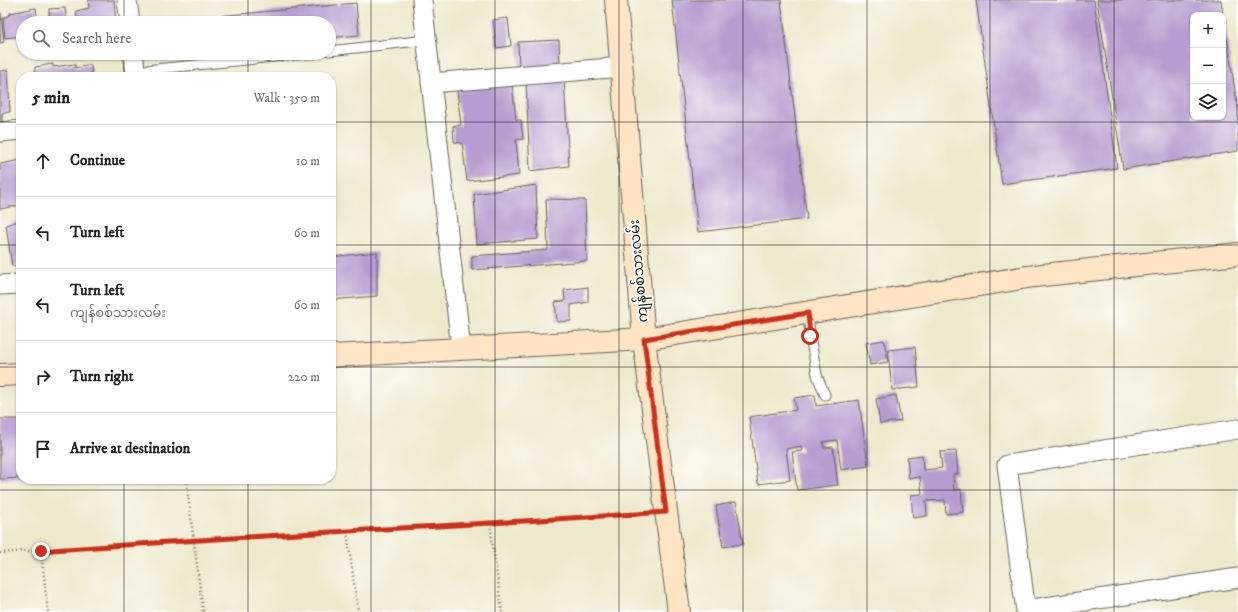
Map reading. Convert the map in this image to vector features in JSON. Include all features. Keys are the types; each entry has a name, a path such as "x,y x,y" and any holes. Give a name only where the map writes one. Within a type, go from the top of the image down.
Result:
{"street":[{"path":"127,0 129,16"},
{"path":"422,0 461,349"},
{"name":"ကျန်စစ်သားလမ်း","path":"616,0 644,339 679,612"},
{"path":"134,60 136,72"},
{"path":"431,83 622,67"},
{"path":"0,132 16,130"},
{"path":"336,356 644,339 1034,276 1238,254"},
{"path":"0,285 16,284"},
{"path":"0,375 16,374"},
{"path":"1238,429 1007,465 1026,611 1238,578"}],"lane":[{"path":"336,50 427,40"},
{"path":"153,72 255,60"},
{"path":"808,313 810,336 817,375 825,395"}],"path":[{"path":"187,484 203,612"},
{"path":"0,553 194,539 490,524 666,512"},
{"path":"490,524 502,612"},
{"path":"347,532 358,612"},
{"path":"41,551 48,612"}],"building":[{"path":"88,0 114,0 115,16 77,16 76,11 89,8"},
{"path":"672,0 781,0 807,219 698,232"},
{"path":"976,0 1094,0 1117,168 1002,184"},
{"path":"1097,0 1221,0 1223,12 1190,12 1190,120 1226,120 1226,32 1238,110 1238,151 1123,169"},
{"path":"356,3 359,35 336,37 336,16 219,16"},
{"path":"36,8 37,16 16,16 16,37 5,38 3,18 10,15 10,13"},
{"path":"65,8 66,16 50,16 49,9"},
{"path":"0,13 4,42 0,43"},
{"path":"508,18 511,46 496,48 493,20"},
{"path":"559,40 560,67 519,69 518,42"},
{"path":"53,64 53,67 75,64 75,68 91,65 92,72 35,72 35,67"},
{"path":"8,70 10,112 2,113 2,125 0,125 0,71"},
{"path":"564,78 569,166 530,171 526,82"},
{"path":"512,83 516,120 521,120 523,139 516,140 519,175 467,181 462,143 454,142 453,126 461,125 457,91"},
{"path":"16,161 16,206 0,209 0,164"},
{"path":"536,185 538,239 477,244 474,194"},
{"path":"546,199 585,200 587,261 472,270 472,256 548,250"},
{"path":"16,222 16,265 12,266 6,225"},
{"path":"377,252 377,296 336,300 336,256"},
{"path":"588,287 588,302 571,305 571,321 557,322 555,302 565,301 564,290"},
{"path":"884,340 888,362 870,365 866,343"},
{"path":"915,347 919,387 892,390 888,350"},
{"path":"815,395 816,406 859,400 868,466 841,470 837,440 823,442 824,448 833,447 838,485 797,490 792,452 802,451 801,446 786,449 790,480 758,484 749,417 796,410 794,398"},
{"path":"896,395 901,421 880,424 876,399"},
{"path":"0,419 16,419 16,478 0,479"},
{"path":"956,451 958,474 953,474 954,490 961,489 963,512 946,514 945,500 926,501 927,516 913,518 911,495 922,494 920,477 909,478 907,457 922,455 923,470 942,468 940,452"},
{"path":"736,502 743,544 723,547 716,506"}],"route":[{"path":"41,551 194,539 490,524 666,512 644,339 808,313 810,336"}]}
